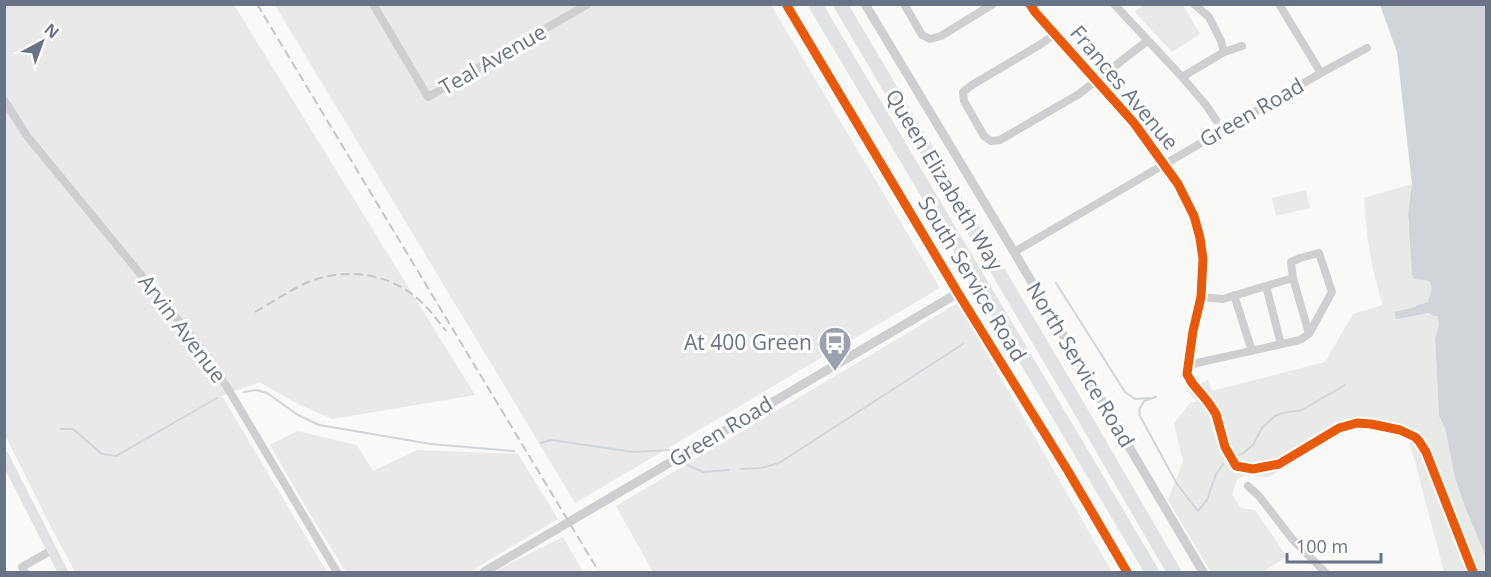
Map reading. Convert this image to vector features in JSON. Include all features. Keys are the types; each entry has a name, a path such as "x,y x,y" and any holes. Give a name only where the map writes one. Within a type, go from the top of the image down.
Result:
{"highway":[{"name":"Queen Elizabeth Way","path":"815,4 1152,573"},
{"name":"Queen Elizabeth Way","path":"840,4 1174,573"}],"main road":[{"path":"4,456 52,550 59,571"}],"street":[{"name":"Teal Avenue","path":"373,4 428,97 588,4"},
{"name":"South Service Road","path":"786,4 958,293 1068,471 1127,573"},
{"name":"North Service Road","path":"865,4 1203,573"},
{"path":"904,4 922,35 930,39 940,36 993,4"},
{"name":"Frances Avenue","path":"1030,4 1134,123 1178,184 1194,216 1203,259 1201,297 1192,331 1188,370 1252,351"},
{"path":"1114,4 1182,77 1216,120"},
{"path":"1194,4 1209,17 1224,52"},
{"path":"1280,4 1321,73"},
{"path":"1055,33 963,92 964,101 984,136 991,141 1000,140 1079,94 1147,41"},
{"path":"1182,77 1224,52 1242,46"},
{"name":"Green Road","path":"1014,252 1367,48"},
{"name":"Arvin Avenue","path":"4,100 27,136 197,342 227,387 337,573"},
{"path":"1234,294 1252,351 1300,340 1309,334 1332,292 1319,253 1291,262 1293,278 1309,334"},
{"path":"1201,297 1223,299 1293,278"},
{"path":"1266,286 1281,344"},
{"name":"Green Road","path":"484,573 958,293"},
{"path":"1248,486 1259,496 1293,540 1325,573"},
{"path":"25,573 22,567 52,550"}],"shaded area":[{"path":"5,5 234,5 475,395 332,419 300,405 259,382 222,396 327,572 75,572 5,435"},
{"path":"275,5 771,5 940,288 575,503"},
{"path":"1145,5 1183,5 1200,34 1172,52 1134,11"},
{"path":"1380,5 1486,5 1486,557 1455,478 1445,428 1439,416 1435,338 1438,327 1437,316 1429,313 1396,319 1394,312 1428,302 1431,289 1429,281 1414,279 1412,274 1408,213 1412,184 1397,52"},
{"path":"1412,184 1408,225 1424,281 1429,281 1431,291 1428,302 1394,312 1398,319 1429,313 1437,316 1438,327 1435,338 1439,416 1445,428 1455,478 1486,557 1486,572 1444,572 1407,439 1400,435 1369,429 1341,432 1269,477 1247,475 1237,479 1232,495 1241,508 1255,510 1287,557 1262,572 1211,572 1168,500 1183,462 1174,423 1191,402 1197,402 1186,389 1208,380 1212,391 1325,362 1353,314 1383,305 1370,252 1364,198"},
{"path":"1306,190 1310,208 1276,216 1272,198"},
{"path":"958,303 1112,572 653,572 616,506"},
{"path":"297,431 357,445 373,471 417,450 518,454 558,519 469,572 346,572 270,445"},
{"path":"563,537 583,572 494,572 499,569"}],"waterway":[{"path":"1056,283 1125,392 1135,399 1150,398"},
{"path":"741,469 761,468 779,463 963,344"},
{"path":"1235,456 1242,454 1253,445 1262,428 1275,416 1302,410 1345,385"},
{"path":"244,392 256,390 267,393 298,415 319,425 431,444 514,451"},
{"path":"1156,397 1144,401 1139,410 1140,416 1177,484 1198,511 1207,500 1216,474 1223,464"},
{"path":"61,429 73,429 102,454 116,456 217,398"},
{"path":"541,443 551,440 634,452 669,450"},
{"path":"683,463 703,472 729,470"}],"railway":[{"path":"257,4 599,572"},
{"path":"255,312 288,292 322,277 366,275 394,283 406,290 426,306 446,331"}],"cycle path":[{"path":"786,4 1127,572"},
{"path":"1030,4 1134,123 1178,184 1194,216 1203,259 1201,297 1187,374 1216,414 1225,447 1236,466 1253,469 1279,464 1339,428 1357,423 1400,430 1415,437 1426,452 1473,572"}],"place":[{"name":"At 400 Green","path":"835,372"}]}
